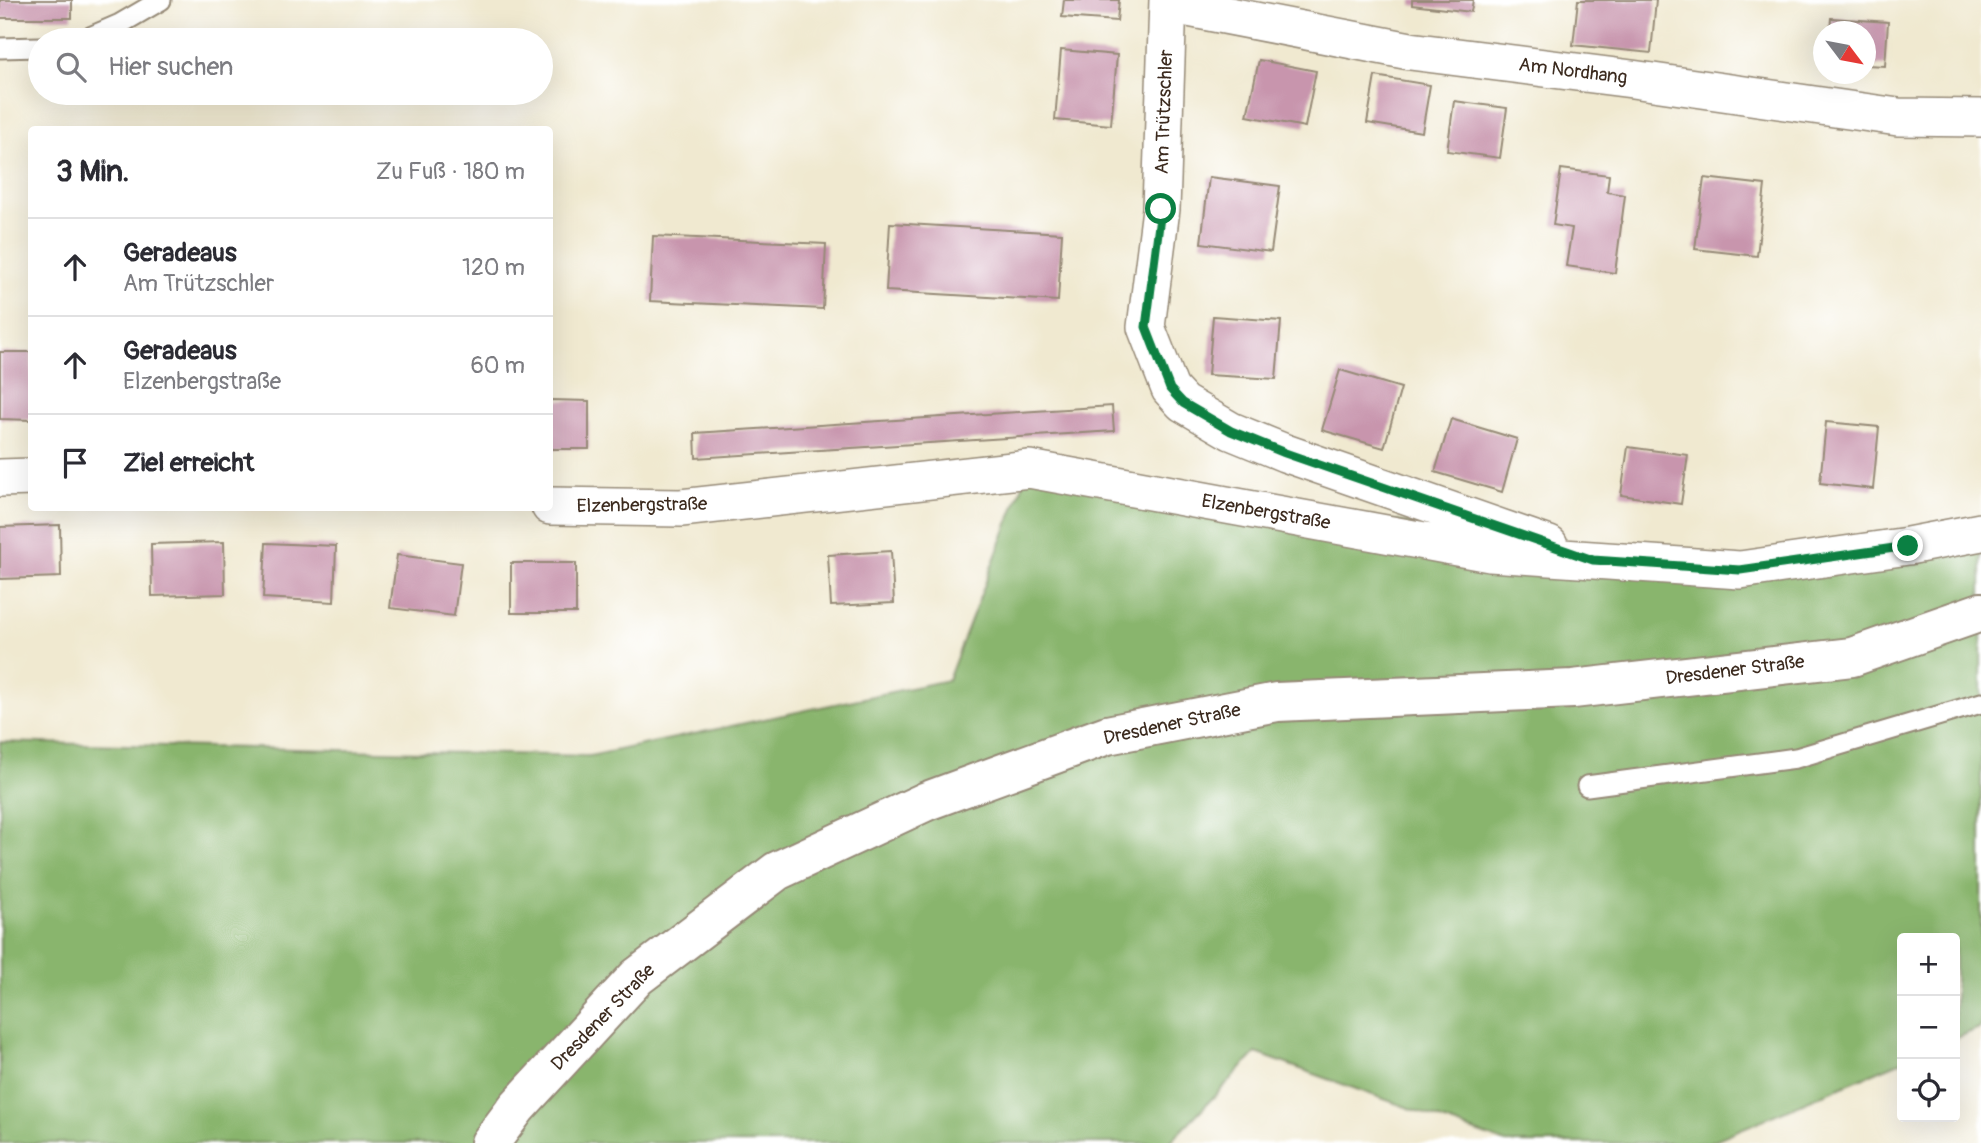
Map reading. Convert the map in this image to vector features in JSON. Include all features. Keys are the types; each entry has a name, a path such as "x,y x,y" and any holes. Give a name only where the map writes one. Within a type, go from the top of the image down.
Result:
{"street":[{"name":"Am Nordhang","path":"1168,2 1410,51 1898,117 1981,118"},
{"name":"Am Trützschler","path":"1168,2 1161,209 1146,327 1170,389 1183,403 1231,431 1285,453 1593,560"},
{"name":"Elzenbergstraße","path":"553,506 681,508 1028,469 1490,553 1740,570 1908,546 1981,531"},
{"path":"0,478 28,477"},
{"name":"Dresdener Straße","path":"490,1143 517,1107 637,976 777,871 927,801 1107,735 1277,702 1573,689 1852,657 1981,612"}],"lane":[{"path":"111,28 161,0"},
{"path":"0,48 28,47"},
{"path":"1587,786 1796,758 1981,703"}],"green space":[{"path":"1029,469 1740,570 1981,532 1981,1027 1960,1037 1960,933 1897,933 1897,1063 1708,1143 1506,1143 1256,1053 1169,1143 0,1143 0,742 590,756 948,680"}],"building":[{"path":"0,0 72,0 72,18 0,18"},
{"path":"1064,0 1119,0 1117,21 1062,17"},
{"path":"1412,0 1473,0 1471,12 1412,5"},
{"path":"1578,0 1656,0 1651,53 1573,45"},
{"path":"1831,18 1874,21 1831,21"},
{"path":"1876,21 1888,22 1885,66 1876,66"},
{"path":"1061,50 1117,55 1111,125 1055,120"},
{"path":"1259,60 1316,71 1305,127 1247,116"},
{"path":"1375,76 1430,85 1422,132 1367,123"},
{"path":"1454,101 1507,108 1500,158 1447,151"},
{"path":"1561,169 1609,175 1607,192 1625,195 1615,273 1566,266 1572,228 1553,225"},
{"path":"1209,177 1280,186 1271,252 1201,243"},
{"path":"1704,178 1765,185 1757,256 1695,249"},
{"path":"890,223 1062,233 1058,301 886,291"},
{"path":"653,236 826,244 823,309 650,301"},
{"path":"1213,316 1281,321 1276,379 1208,375"},
{"path":"0,352 28,352 28,420 0,419"},
{"path":"1340,370 1401,388 1384,448 1322,430"},
{"path":"553,400 589,401 589,449 553,449"},
{"path":"1112,406 1114,431 696,458 695,433"},
{"path":"1451,419 1517,439 1502,492 1435,472"},
{"path":"1826,422 1879,427 1873,489 1820,483"},
{"path":"1628,447 1688,455 1681,504 1621,495"},
{"path":"60,525 61,577 0,579 0,527"},
{"path":"224,542 225,594 152,596 151,544"},
{"path":"266,543 336,546 334,602 263,598"},
{"path":"891,551 894,603 831,606 828,555"},
{"path":"397,555 461,563 454,616 390,608"},
{"path":"511,563 576,563 576,613 511,613"}],"route":[{"path":"1161,209 1146,327 1170,389 1183,403 1231,431 1285,453 1593,560 1740,570 1908,546"}]}
